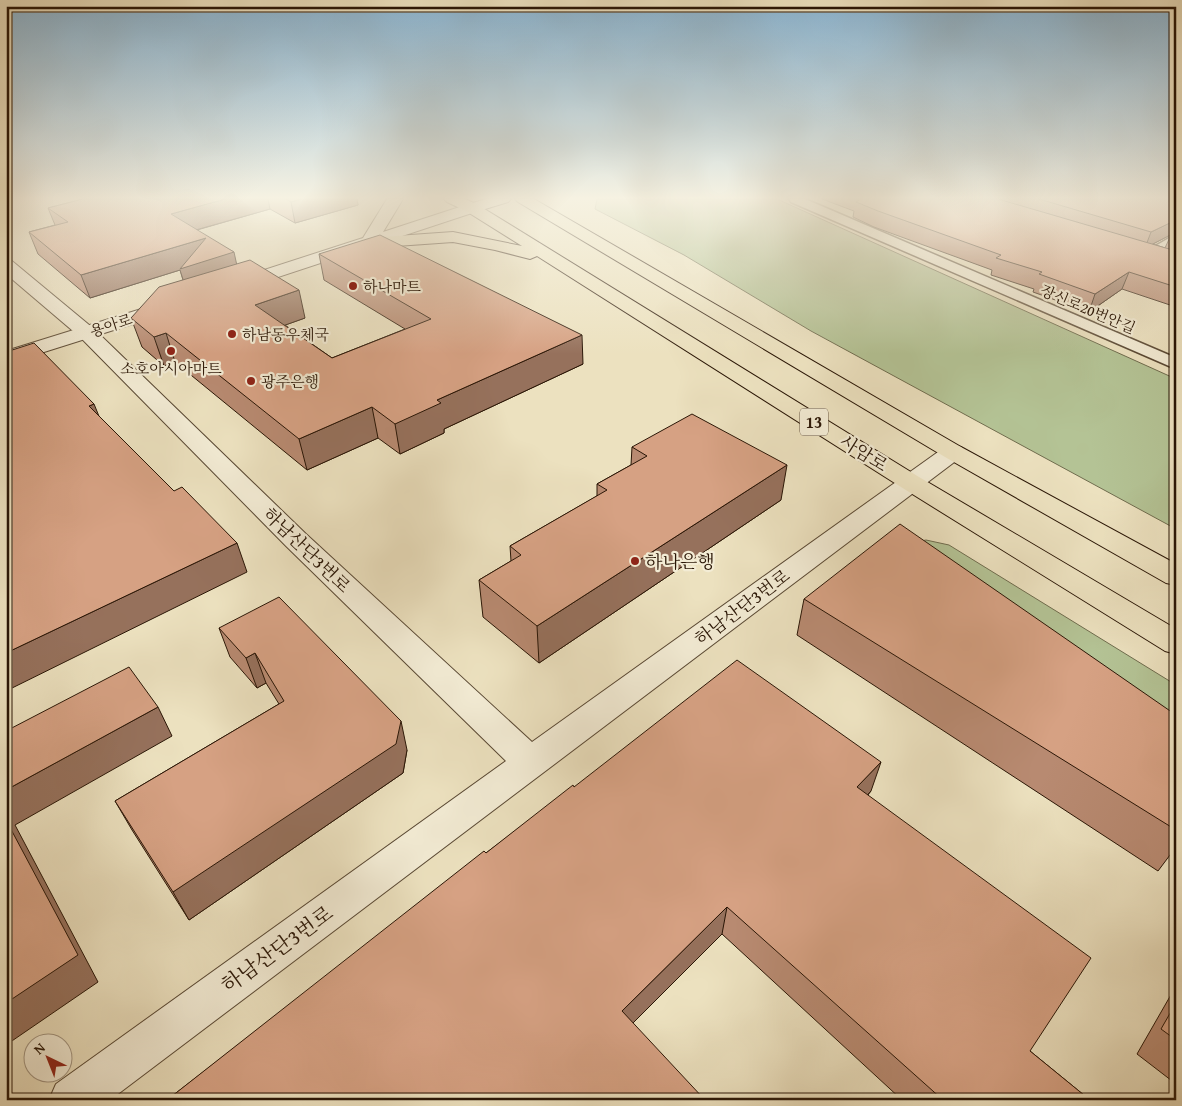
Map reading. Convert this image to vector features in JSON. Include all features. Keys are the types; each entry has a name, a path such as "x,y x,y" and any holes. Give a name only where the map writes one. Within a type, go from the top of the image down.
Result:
{"main road":[{"path":"517,251 559,262"},
{"name":"사암로","path":"540,251 910,482 1176,643"},
{"name":"13","path":"611,251 953,452 1176,576"}],"street":[{"path":"219,290 344,251"},
{"name":"하남산단3번로","path":"6,265 87,333 296,540 532,763"},
{"name":"용아로","path":"6,358 181,302"},
{"name":"하남산단3번로","path":"72,1100 953,452"}],"lane":[{"name":"장신로20번안길","path":"914,251 1176,364"},
{"path":"1149,251 1142,254 1161,260"}],"green space":[{"path":"676,251 891,251 1176,379 1176,529 811,331"},
{"path":"926,540 949,545 1176,685 1176,748 903,545"}],"building":[{"path":"52,251 163,251 81,275"},
{"path":"195,251 234,252 180,269"},
{"path":"330,251 412,251 582,335 437,400 441,403 395,424 372,407 299,439 166,333 154,337 131,318 159,287 250,260 299,290 255,305 332,358 431,319 319,254"},
{"path":"989,251 1175,251 1176,287 1129,272 1095,294 1039,274 1042,272 996,258 1001,255"},
{"path":"34,343 94,404 89,406 174,491 182,487 237,543 6,653 6,352"},
{"path":"692,414 787,465 537,626 479,580 521,555 510,546 607,490 597,484 647,456 632,447"},
{"path":"900,524 1176,715 1176,830 804,599"},
{"path":"279,597 401,721 396,744 173,892 115,801 284,701 255,653 246,658 219,628"},
{"path":"737,660 881,762 857,787 1091,958 1030,1051 1090,1100 943,1100 727,907 622,1011 705,1100 167,1100 484,851 486,853 573,785 574,787"},
{"path":"129,667 158,707 6,790 6,731"},
{"path":"6,820 78,955 6,1003"},
{"path":"1176,1003 1176,1040 1161,1029"}],"place":[{"name":"하나마트","path":"353,286"},
{"name":"하남동우체국","path":"232,334"},
{"name":"소호아시아마트","path":"171,351"},
{"name":"광주은행","path":"251,381"},
{"name":"하나은행","path":"635,561"}]}
